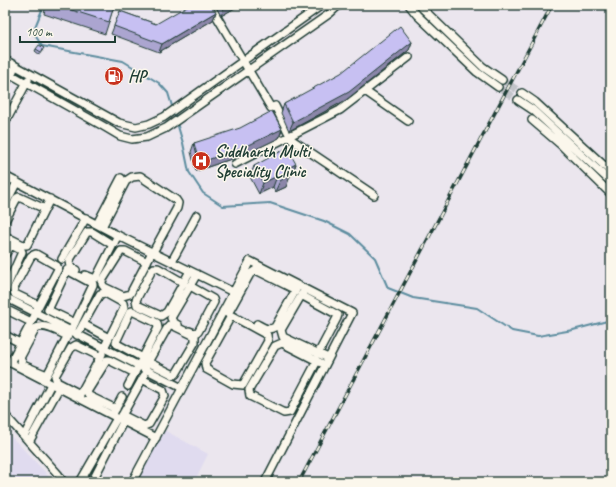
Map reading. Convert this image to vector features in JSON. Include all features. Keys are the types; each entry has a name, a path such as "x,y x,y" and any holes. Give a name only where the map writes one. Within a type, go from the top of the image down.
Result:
{"street":[{"path":"210,5 248,70 273,107 292,140 374,195"},
{"path":"5,60 119,123 136,127 149,124 164,117 322,5"},
{"path":"8,73 120,136 132,139 146,137 169,126 329,14 339,5"},
{"path":"409,5 417,15 477,72 498,87"},
{"path":"419,5 483,67 502,80"},
{"path":"236,164 340,110 409,57"},
{"path":"5,84 8,73 16,65"},
{"path":"5,123 31,74"},
{"path":"365,90 408,122"},
{"path":"611,172 535,102 520,97 611,182"},
{"path":"532,120 560,144 611,194"},
{"path":"5,176 118,235 234,292"},
{"path":"99,225 126,181 132,177 140,176 176,200 178,203 177,208 130,294 123,296 104,287 102,284 102,281 121,251 125,251 147,262"},
{"path":"99,225 121,178"},
{"path":"5,205 17,182"},
{"path":"5,221 18,197 45,209"},
{"path":"5,236 23,245 27,245 50,199"},
{"path":"172,261 197,215"},
{"path":"62,259 86,218"},
{"path":"113,245 92,232 87,232 69,261 70,267 87,276 96,278 113,245 118,235"},
{"path":"5,255 8,243 21,250 22,254 6,287"},
{"path":"9,360 20,343 38,305 58,269 57,266 36,254 33,254 13,290 15,294 38,305"},
{"path":"227,311 267,335 268,338 268,341 243,384 238,385 233,384 206,369 205,363 234,292 250,261 300,290 338,315 290,412 284,413 250,396 249,390 274,346 278,343 282,343 317,357"},
{"path":"186,284 171,318 173,322 194,333 198,332 214,302 213,298 186,284 158,268 154,268 152,270 136,300 137,305 161,316 165,315 186,284 194,272"},
{"path":"45,378 71,333 93,284 67,270 48,310 75,323"},
{"path":"132,482 182,388 227,311 250,274 256,270 352,313 265,482"},
{"path":"227,311 272,330 276,327 300,290"},
{"path":"300,290 281,330 281,334 283,337 327,362"},
{"path":"105,293 123,303 124,308 79,396 51,384 45,378 23,365 20,358 36,328 47,328 71,333 83,324 100,294 105,293"},
{"path":"5,297 71,333 104,348 182,388"},
{"path":"5,309 31,322"},
{"path":"80,482 142,379 145,360 158,326 157,323 132,311 130,312 116,342 117,344 145,360 174,375 195,342 195,336 169,325 145,360"},
{"path":"83,324 109,338"},
{"path":"5,335 20,343"},
{"path":"100,357 76,345 73,346 55,376 57,382 79,396 156,438"},
{"path":"5,355 9,360 45,378"},
{"path":"135,373 107,360 88,392 89,396 118,417 147,426 165,396 163,390 142,379"},
{"path":"128,386 135,373 143,368"},
{"path":"27,439 51,384"},
{"path":"27,439 59,388"},
{"path":"92,482 118,417 122,397"},
{"path":"5,415 58,474 63,482"}],"shaded area":[{"path":"5,430 45,472 52,482 5,482"},
{"path":"164,430 208,454 194,482 136,482"}],"building":[{"path":"56,5 110,5 114,6 109,22"},
{"path":"189,5 212,5 216,12 162,44 114,26 120,11 156,24"},
{"path":"400,26 412,42 349,92 293,122 284,104 341,73"},
{"path":"39,45 44,48 41,52 36,49"},
{"path":"272,111 282,129 249,145 199,163 194,143 240,128"},
{"path":"287,148 296,164 286,169 290,175 280,181 277,176 263,183 254,166"}],"waterway":[{"path":"44,5 33,32 42,46 123,61 159,83 168,93 176,119"},
{"path":"177,123 189,172 203,193 223,206 270,203 324,221 350,234 375,258 388,288 413,298 477,308 512,331 538,336 573,330 611,320"}],"tunnel":[{"path":"502,80 522,93"},
{"path":"498,87 518,100"}],"railway":[{"path":"299,482 552,5"}],"place":[{"name":"HP","path":"114,76"},
{"name":"Siddharth Multi Speciality Clinic","path":"201,161"}]}
